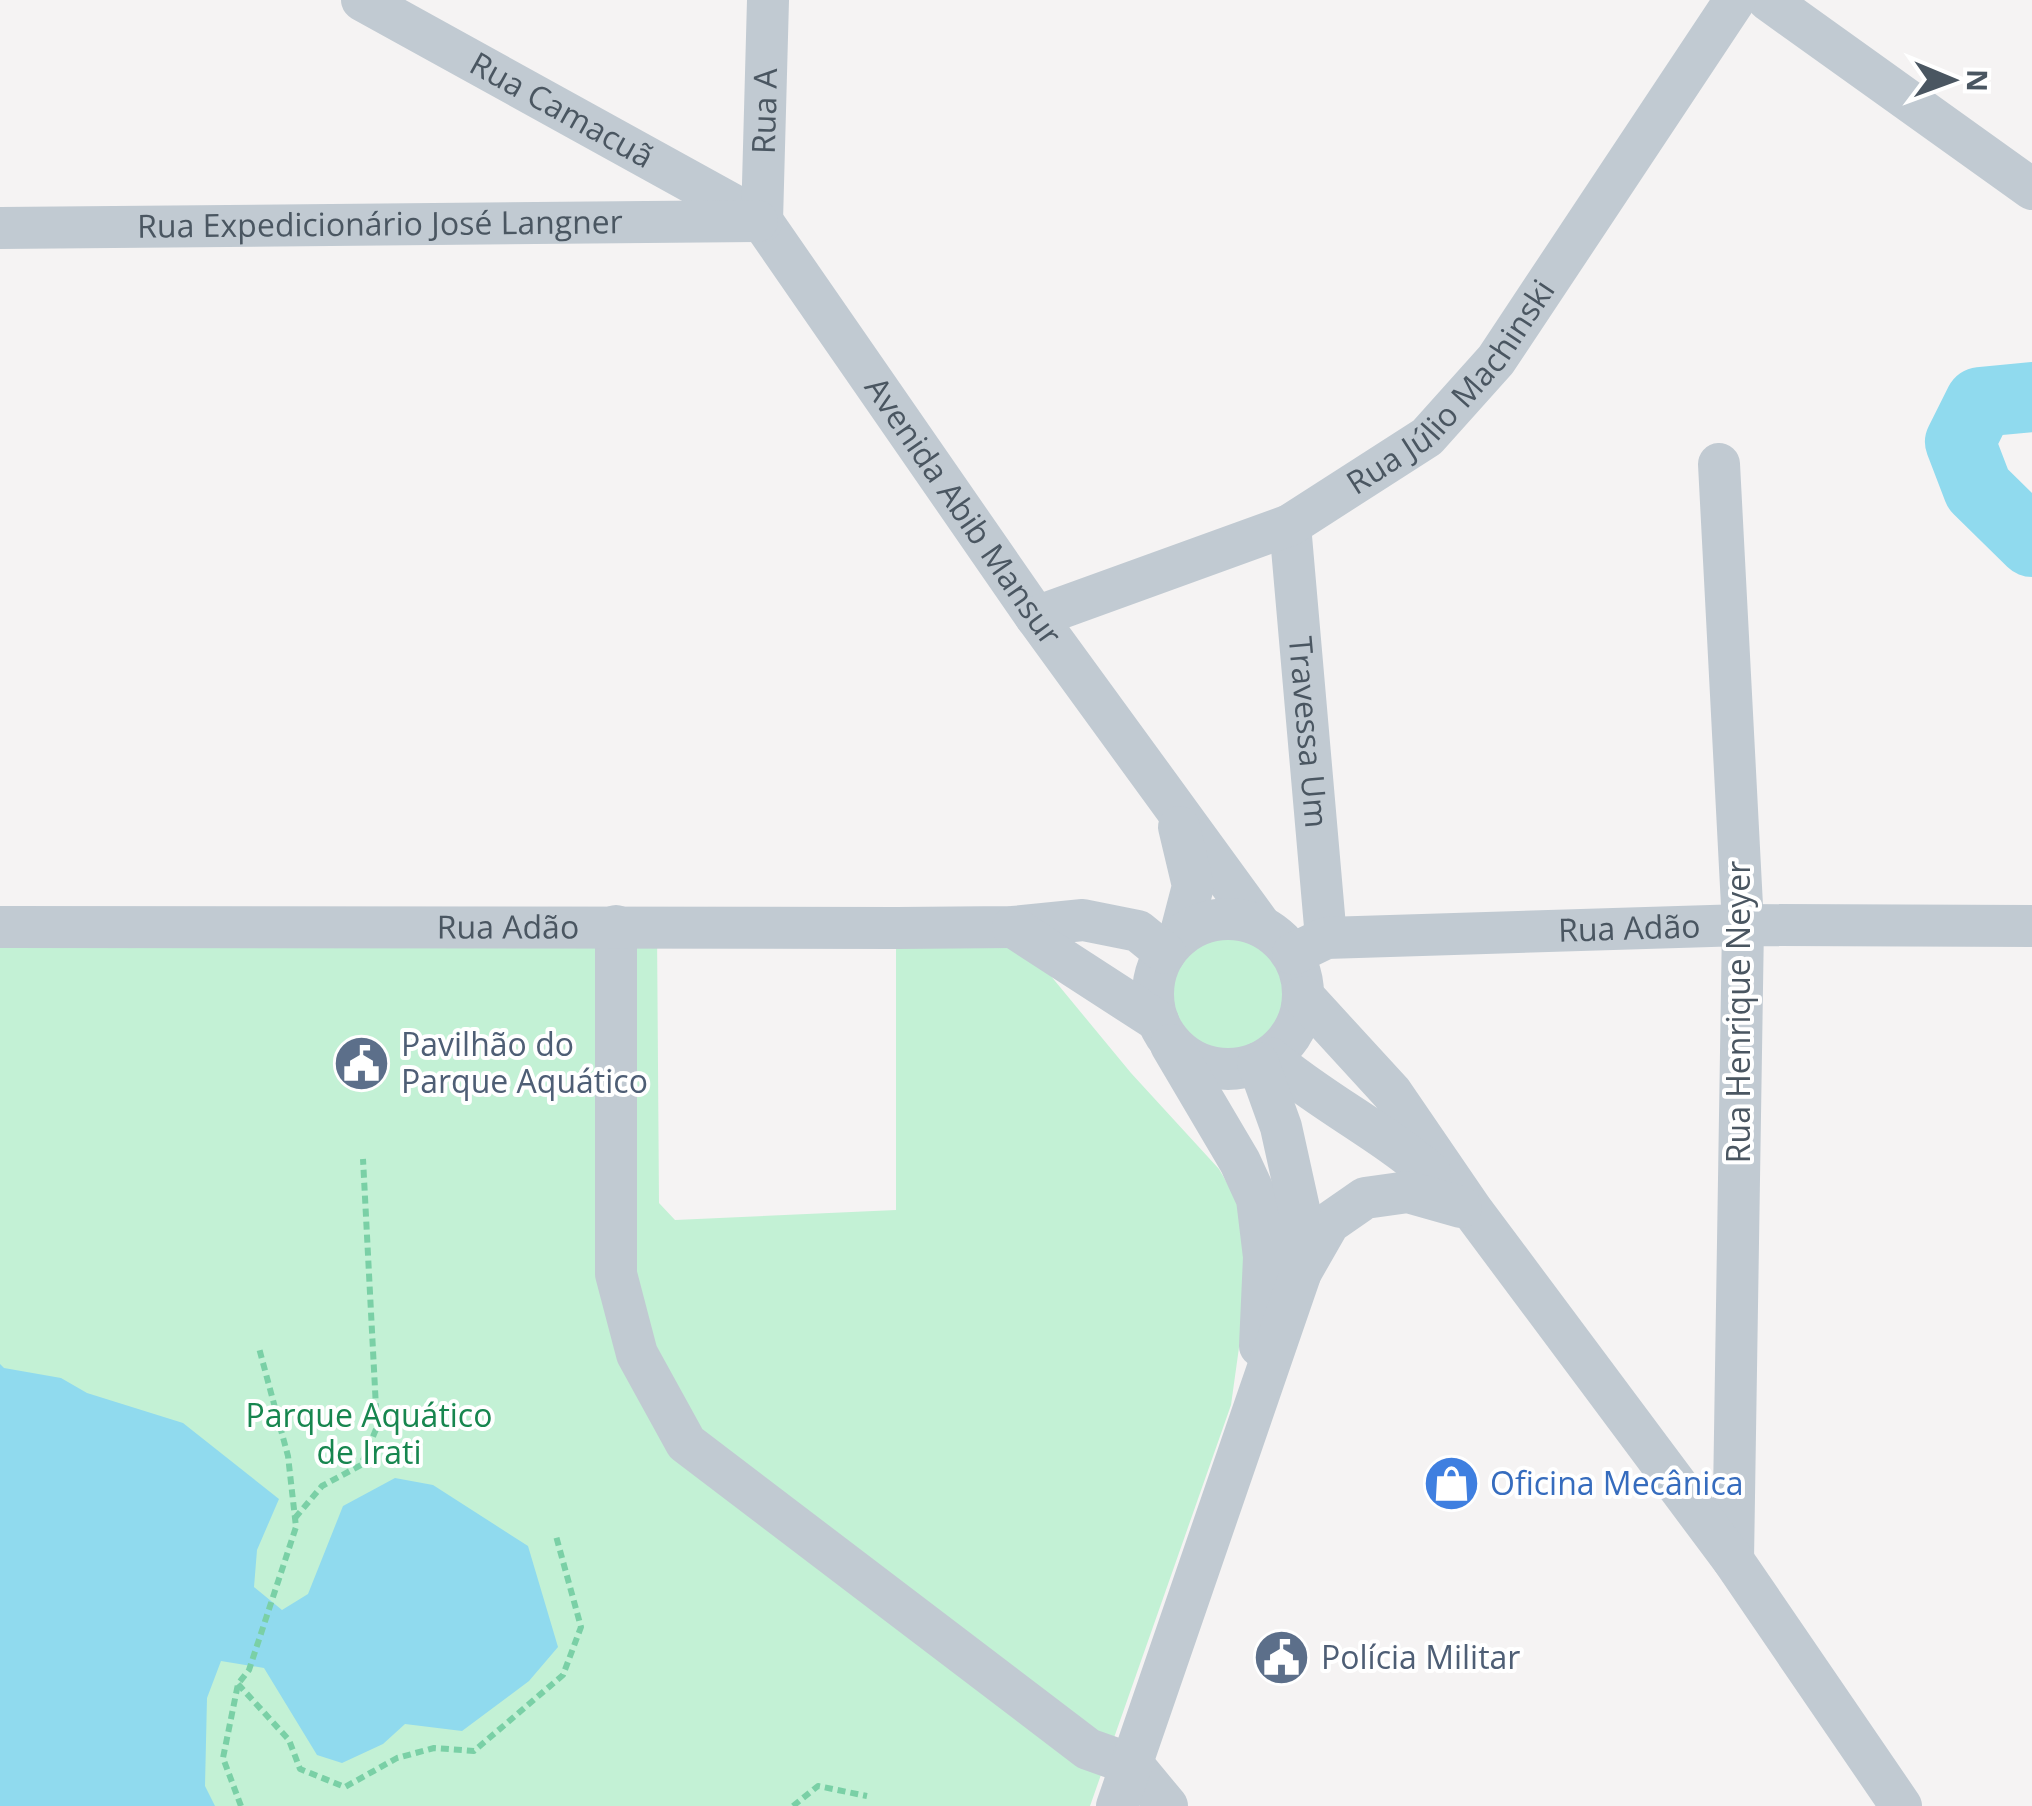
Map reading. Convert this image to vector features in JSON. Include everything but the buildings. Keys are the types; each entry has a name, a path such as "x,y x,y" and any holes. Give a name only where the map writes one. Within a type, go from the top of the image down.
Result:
{"street":[{"name":"Rua Camacuã","path":"362,0 762,221"},
{"name":"Rua A","path":"762,221 768,0"},
{"name":"Rua Júlio Machinski","path":"1036,617 1290,525 1426,437 1496,360 1735,0"},
{"path":"1768,0 2032,189"},
{"name":"Rua Expedicionário José Langner","path":"0,228 762,221"},
{"name":"Avenida Abib Mansur","path":"762,221 1036,617 1261,926"},
{"name":"Rua Henrique Neyer","path":"1719,464 1743,925 1733,1560"},
{"name":"Travessa Um","path":"1290,525 1309,946"},
{"name":"Avenida Abib Mansur","path":"1170,798 1194,886 1172,945"},
{"path":"1012,927 1163,1032 1201,1066 1220,1070 1246,1069 1264,1061 1289,1040 1300,1020 1304,998 1302,975 1309,946 1278,938 1261,926 1219,919 1198,925 1172,945 1154,987 1163,1032 1240,1162 1257,1200 1264,1257 1256,1401"},
{"name":"Rua Adão","path":"0,927 1012,927 1083,920 1138,931 1172,945"},
{"name":"Rua Adão","path":"1309,946 1743,925 2032,926"},
{"path":"616,926 616,1274 636,1354 686,1443 1088,1750 1133,1764 1168,1806"},
{"path":"1304,998 1392,1093 1472,1210 1733,1560 1901,1806"},
{"path":"1264,1061 1390,1140 1472,1210"},
{"path":"1264,1061 1300,1213 1300,1275"},
{"path":"1117,1806 1300,1275 1330,1224 1365,1198 1408,1192 1472,1210"}],"path":[{"path":"294,1518 322,1486 361,1465 377,1427 363,1159"},
{"path":"241,1806 224,1758 238,1684 248,1670 296,1528 288,1456 260,1348"},
{"path":"238,1684 289,1740 300,1768 345,1786 397,1758 434,1748 474,1751 563,1675 581,1627 556,1536"},
{"path":"792,1806 818,1786 867,1796"}],"green space":[{"name":"Parque Aquático de Irati","path":"657,929 659,1203 675,1220 896,1210 896,930 1012,929 1131,1073 1219,1169 1242,1209 1248,1283 1231,1405 1090,1806 0,1806 0,932"},
{"path":"1223,931 1247,936 1267,949 1280,969 1285,993 1280,1017 1267,1037 1247,1050 1223,1055 1199,1050 1179,1037 1166,1017 1161,993 1166,969 1179,949 1199,936"}],"water":[{"path":"0,1364 4,1368 61,1378 87,1393 183,1423 279,1499 257,1550 254,1587 282,1610 308,1594 343,1506 395,1478 433,1485 528,1546 558,1647 529,1681 462,1731 405,1724 383,1744 342,1763 317,1755 264,1668 221,1661 207,1698 205,1786 215,1806 0,1806"}],"waterway":[{"path":"2032,397 1980,402 1960,442 1978,489 2032,542"}],"place":[{"name":"Pavilhão do Parque Aquático","path":"362,1063"},
{"name":"Oficina Mecânica","path":"1451,1484"},
{"name":"Polícia Militar","path":"1282,1658"}]}
